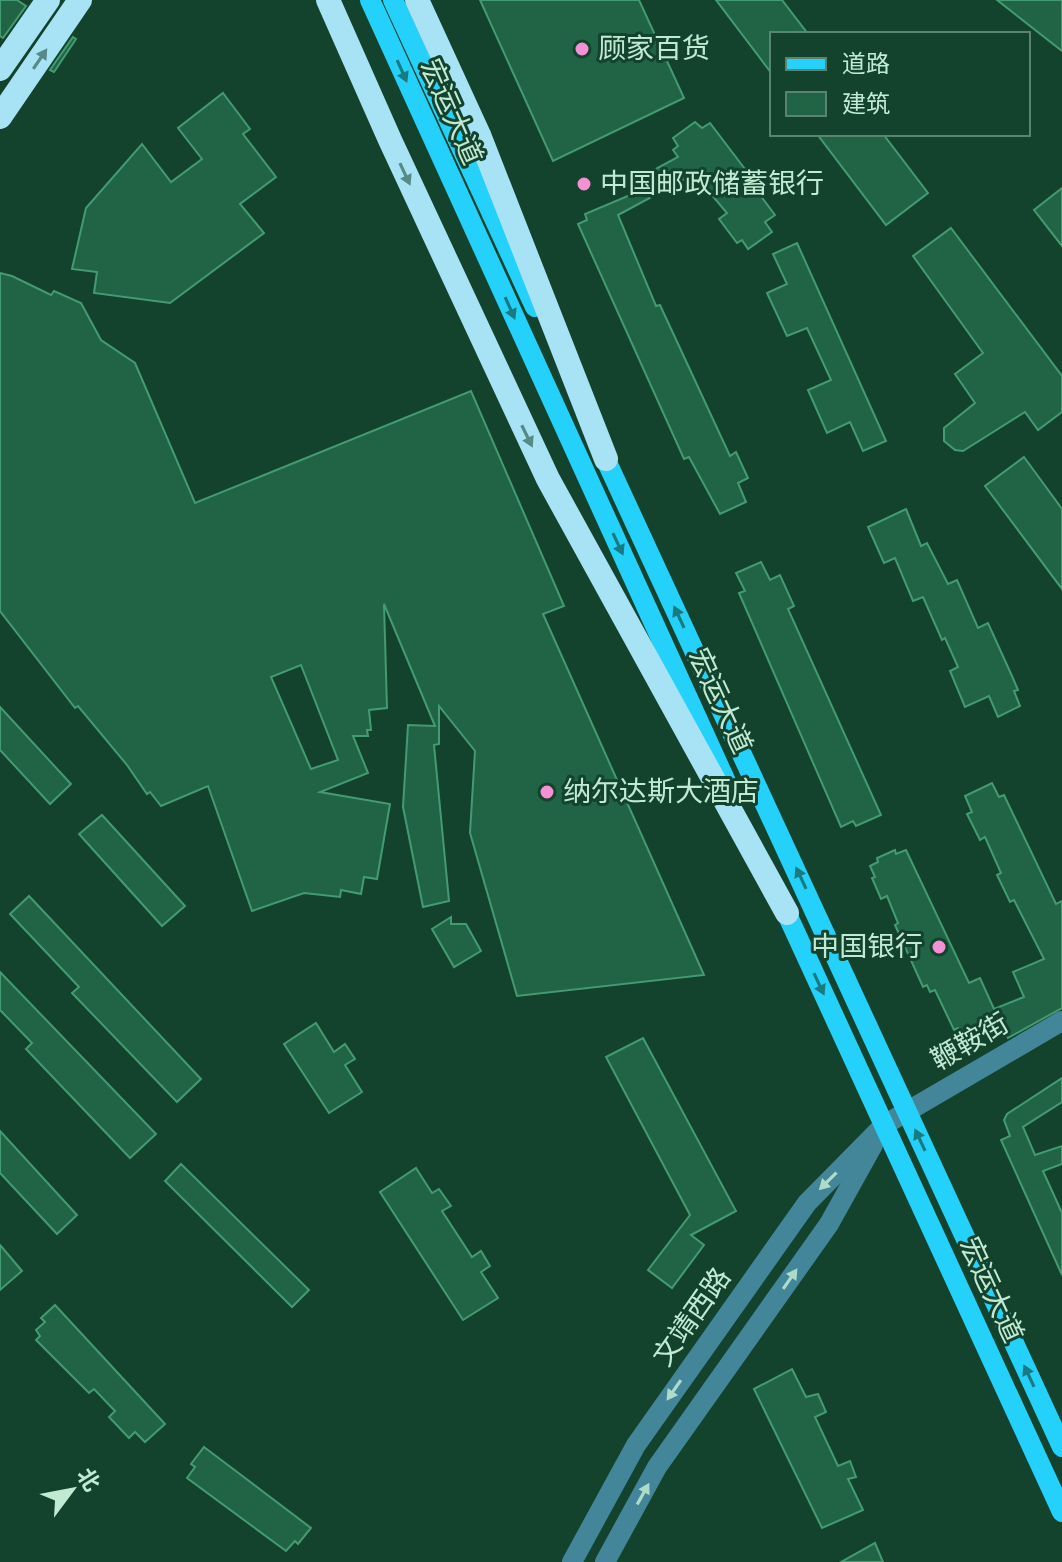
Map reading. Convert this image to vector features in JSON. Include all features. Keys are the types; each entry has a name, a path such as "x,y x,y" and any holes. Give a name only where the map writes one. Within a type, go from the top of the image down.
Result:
{"highway":[{"path":"0,41 28,0"},
{"path":"0,69 48,0"},
{"path":"0,117 80,0"},
{"path":"328,0 548,479 787,913"},
{"path":"417,0 479,135 606,459"}],"main road":[{"name":"宏运大道","path":"370,0 1062,1512"},
{"name":"宏运大道","path":"393,0 1062,1447"}],"street":[{"name":"鞭鞍街","path":"907,1112 1062,1021"},
{"name":"文靖西路","path":"572,1562 636,1445 807,1203 884,1125 907,1112"},
{"name":"文靖西路","path":"605,1562 657,1467 829,1224 884,1125"}],"building":[{"path":"0,0 17,0 26,6 3,38 0,36"},
{"name":"顾家百货","path":"480,0 639,0 684,98 553,161"},
{"path":"716,0 782,0 806,32 770,32 770,71"},
{"path":"997,0 1062,0 1062,51"},
{"path":"73,37 76,39 54,72 50,70"},
{"path":"223,93 250,129 243,134 276,177 240,204 264,233 170,303 94,293 97,272 72,269 86,208 142,144 171,182 202,159 178,128"},
{"path":"695,122 702,128 710,123 751,177 748,179 775,215 765,222 772,232 748,249 742,240 737,243 719,219 727,213 694,174 618,215 656,306 660,305 730,456 736,452 748,478 738,483 746,502 720,514 689,457 684,459 578,224 587,220 585,214 635,193 630,183 678,157 673,150 678,146 673,138"},
{"path":"819,136 885,136 928,193 886,225"},
{"path":"1062,188 1062,246 1034,210"},
{"path":"951,228 1062,376 1062,412 1038,430 1025,412 963,451 955,450 944,441 944,428 975,403 955,374 983,353 913,256"},
{"path":"797,243 886,441 863,451 850,422 827,433 808,390 831,380 807,328 787,336 767,293 787,284 773,254"},
{"path":"0,273 51,295 54,291 81,303 101,340 135,363 195,503 471,391 564,606 543,614 704,975 517,996 470,833 475,751 439,706 439,744 434,745 449,901 423,907 403,807 408,725 435,726 384,604 387,708 369,710 371,730 367,730 368,736 353,736 368,773 320,792 390,804 377,879 364,877 361,894 341,890 340,897 304,893 252,911 208,786 161,806 150,792 147,794 78,706 75,708 0,611","holes":["301,665 338,760 311,769 271,677"]},
{"path":"1024,457 1062,509 1062,589 985,486"},
{"path":"906,509 921,546 927,543 948,584 957,580 978,628 988,623 1018,690 1014,691 1020,706 998,717 989,696 965,707 950,671 958,667 923,597 913,601 895,558 884,563 868,527"},
{"path":"761,562 770,580 780,575 794,606 788,609 881,815 856,826 853,821 841,827 739,593 745,591 736,573"},
{"path":"0,707 71,784 50,804 0,750"},
{"path":"992,783 999,797 1004,795 1056,904 1062,901 1062,1008 1008,1038 1000,1023 973,1035 972,1032 962,1036 958,1028 954,1030 935,990 930,992 927,985 923,987 895,925 898,923 887,896 881,899 870,866 878,862 877,858 895,850 896,854 906,850 969,983 980,978 994,1009 1024,997 1013,972 1044,959 1014,900 1010,902 997,875 1001,873 985,837 980,840 967,814 972,812 965,796"},
{"path":"102,815 185,906 162,926 79,834"},
{"path":"29,896 201,1079 177,1102 72,993 79,987 10,914"},
{"path":"451,917 451,924 466,924 481,951 454,967 432,929"},
{"path":"0,972 156,1134 130,1158 26,1049 32,1043 0,1010"},
{"path":"316,1023 334,1052 345,1044 355,1059 345,1065 362,1092 329,1113 284,1044"},
{"path":"643,1038 736,1211 691,1235 704,1245 672,1288 648,1270 690,1215 606,1057"},
{"path":"1062,1078 1062,1102 1023,1127 1035,1155 1062,1146 1062,1164 1043,1171 1062,1213 1062,1275 1001,1140 1010,1136 1004,1120 1007,1114"},
{"path":"0,1131 77,1215 57,1234 0,1173"},
{"path":"181,1164 309,1290 292,1307 165,1181"},
{"path":"416,1168 432,1193 439,1189 451,1206 442,1211 472,1257 481,1251 490,1266 481,1272 498,1298 463,1320 380,1192"},
{"path":"0,1245 22,1271 0,1290"},
{"path":"55,1305 165,1424 145,1442 135,1432 129,1438 109,1417 115,1411 94,1389 89,1393 36,1340 40,1336 36,1330 45,1322 41,1318"},
{"path":"792,1369 806,1397 818,1394 826,1412 815,1417 838,1466 850,1461 856,1477 848,1479 863,1510 822,1528 754,1389"},
{"path":"204,1447 311,1528 298,1544 295,1541 286,1551 187,1478 195,1467 191,1464"},
{"path":"875,1543 883,1562 841,1562"}],"place":[{"name":"顾家百货","path":"582,49"},
{"name":"中国邮政储蓄银行","path":"584,184"},
{"name":"纳尔达斯大酒店","path":"547,792"},
{"name":"中国银行","path":"939,947"}]}
